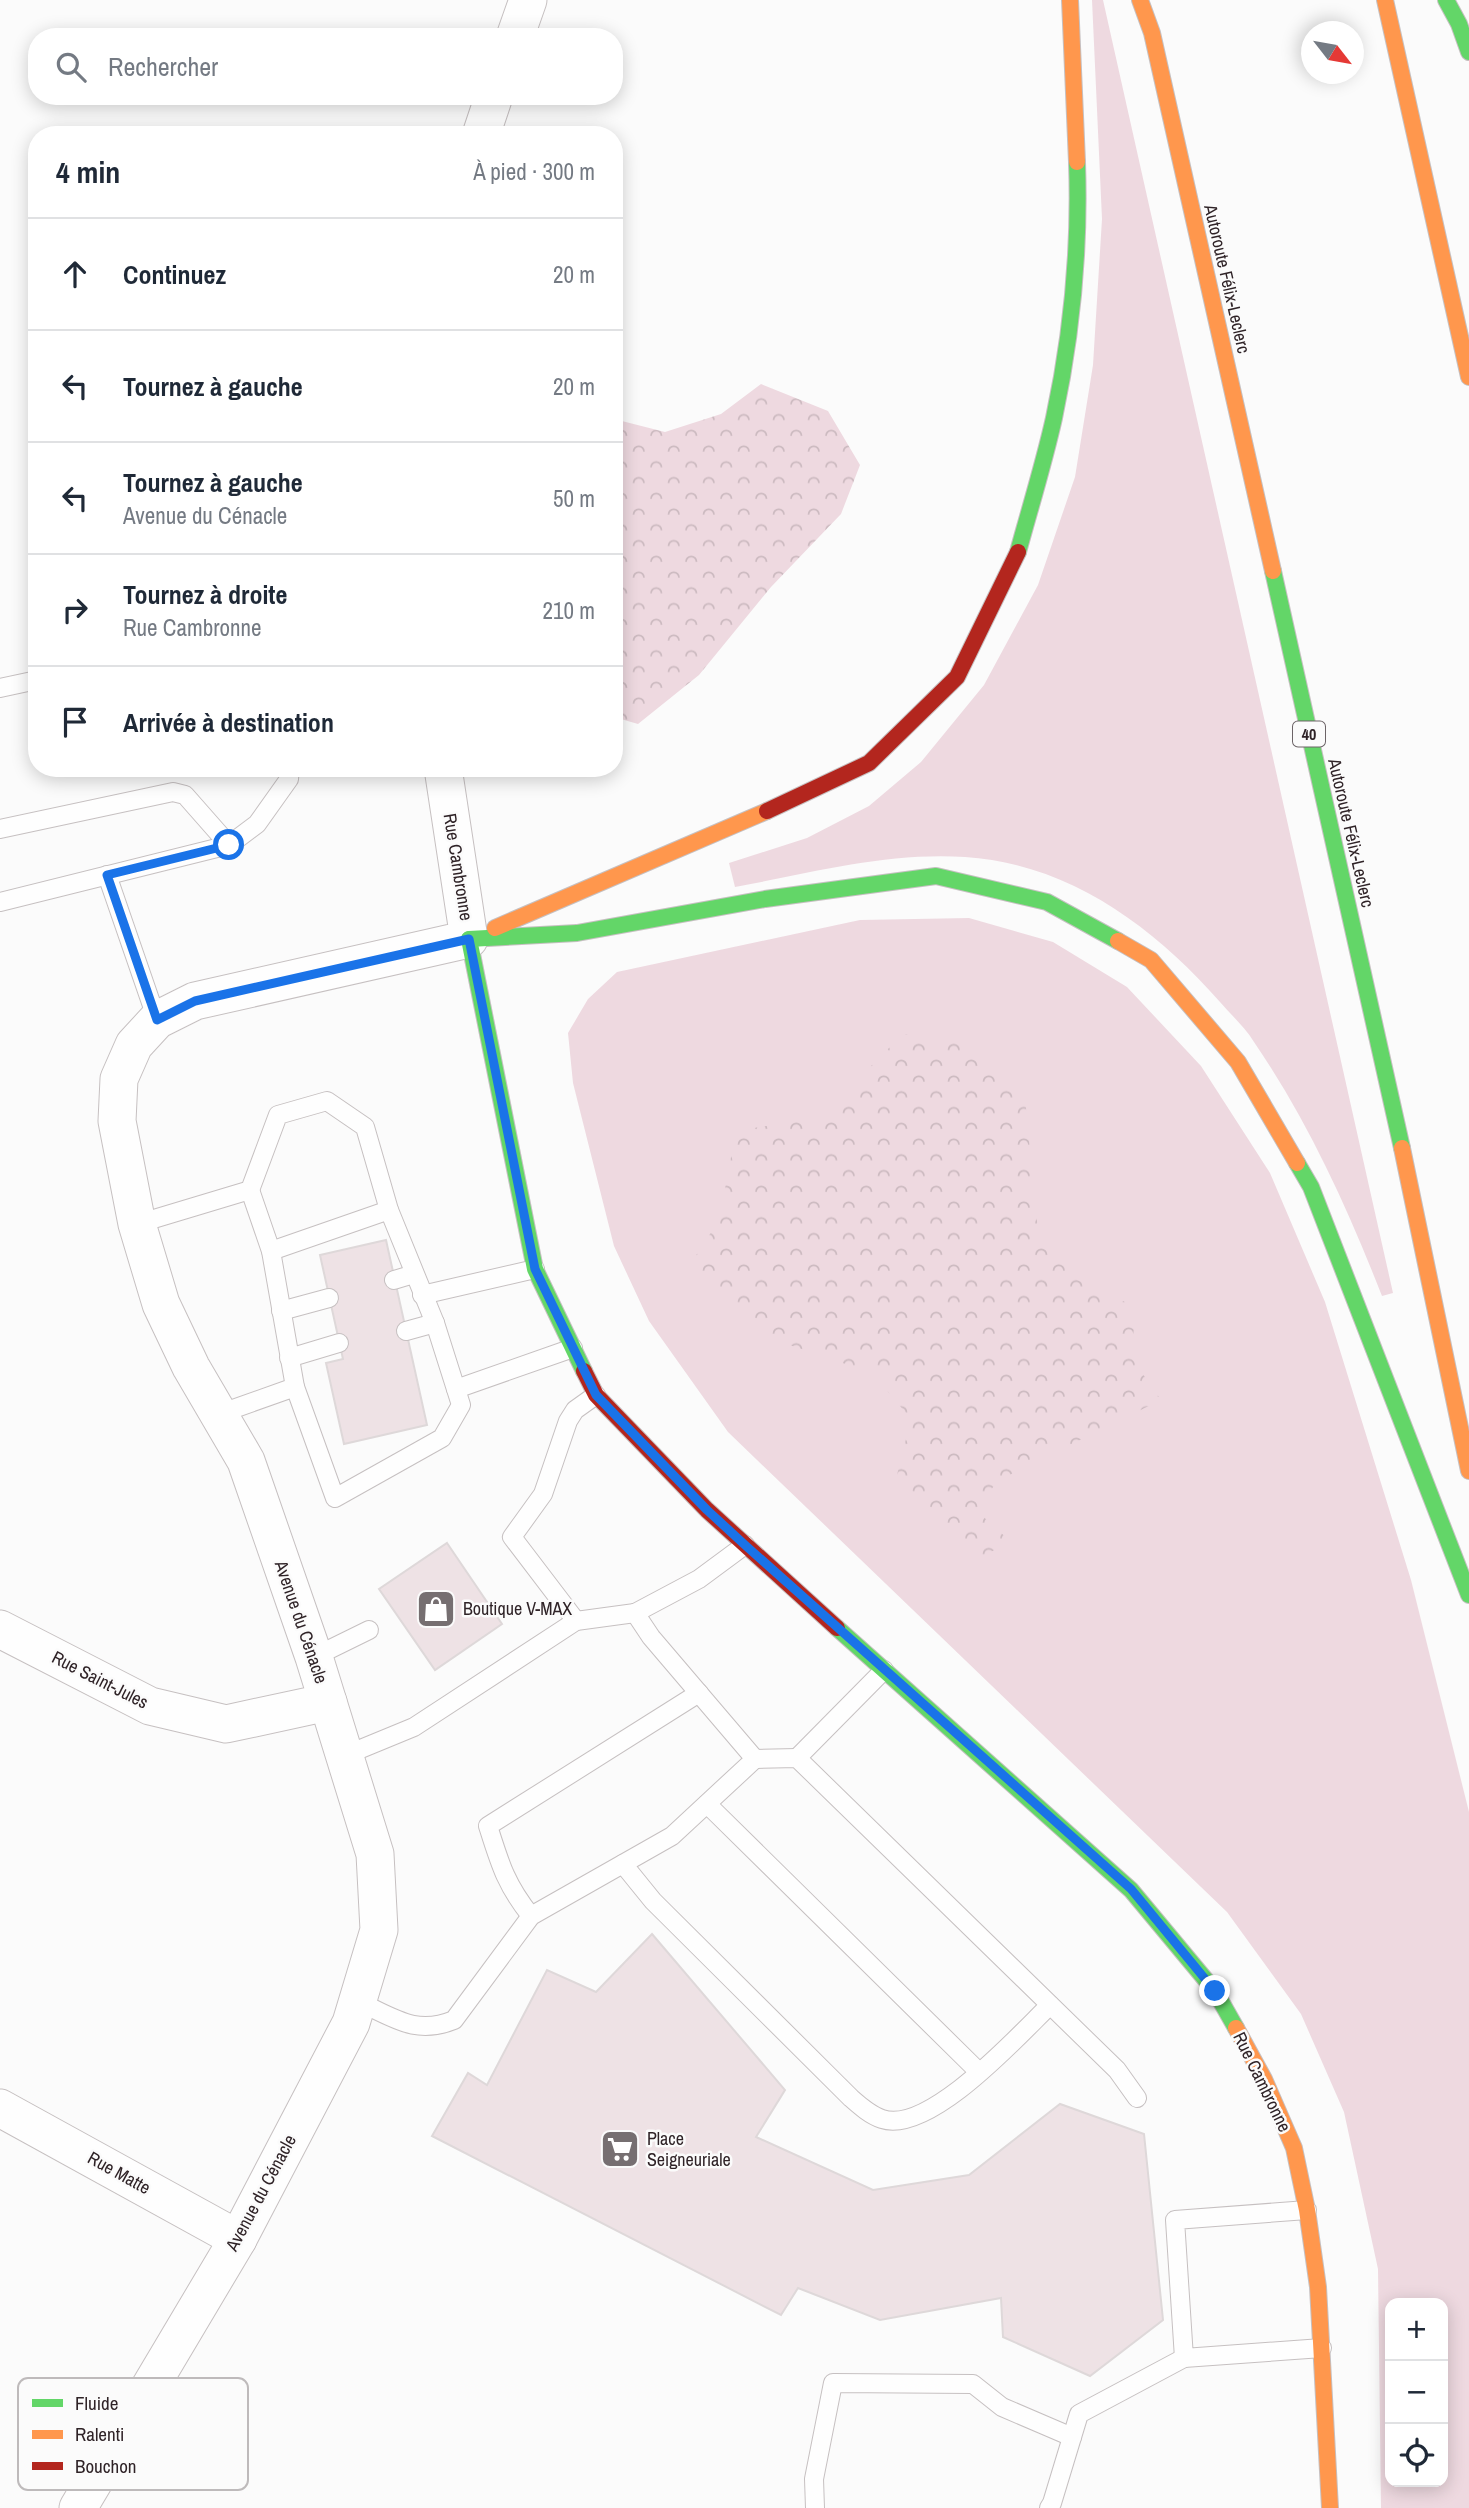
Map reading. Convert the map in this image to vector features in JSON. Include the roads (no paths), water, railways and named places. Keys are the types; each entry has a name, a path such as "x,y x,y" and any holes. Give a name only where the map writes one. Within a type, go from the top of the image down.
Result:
{"main road":[{"path":"469,939 731,828 869,763 957,677 1016,558 1056,406 1070,318 1079,212 1070,0"},
{"name":"Autoroute Félix-Leclerc","path":"1140,0 1152,33 1399,1134 1469,1471"},
{"path":"1385,0 1469,376"},
{"path":"1446,0 1459,24 1469,52"},
{"path":"469,939 577,933 765,898 936,876 1047,902 1151,960 1238,1062 1311,1187 1469,1595"},
{"name":"Rue Cambronne","path":"469,939 535,1269 596,1395 745,1545 1131,1889 1215,1991 1264,2079 1294,2148 1307,2210 1318,2287 1330,2508"}],"street":[{"path":"518,28 527,0"},
{"path":"484,126 491,105"},
{"name":"Rue Cambronne","path":"444,777 469,939"},
{"name":"Avenue du Cénacle","path":"155,2378 238,2239 351,2023 379,1930 379,1917 375,1854 314,1657 246,1461 191,1367 161,1304 137,1224 117,1121 119,1079 134,1045 157,1020 195,1001 469,939"},
{"name":"Rue Saint-Jules","path":"0,1629 150,1706 226,1724 328,1702"},
{"name":"Rue Matte","path":"0,2108 238,2239"},
{"name":"Avenue du Cénacle","path":"78,2508 89,2490"}],"lane":[{"path":"0,688 28,682"},
{"path":"0,902 229,845 257,824 289,777"},
{"path":"0,829 173,792 185,795 229,845"},
{"path":"107,875 157,1020"},
{"path":"327,1101 365,1128 389,1210 435,1323 461,1405 442,1438 335,1498 295,1387 271,1251 250,1190 278,1115 327,1101"},
{"path":"137,1224 250,1190"},
{"path":"271,1251 389,1210"},
{"path":"422,1295 535,1269"},
{"path":"394,1280 414,1274"},
{"path":"281,1311 329,1298"},
{"path":"406,1331 435,1323"},
{"path":"289,1358 339,1343"},
{"path":"456,1389 573,1348"},
{"path":"219,1415 295,1387"},
{"path":"576,1621 512,1536 542,1494 568,1421 575,1410 596,1395"},
{"path":"346,1755 414,1727 576,1621 635,1613 699,1578 745,1545"},
{"path":"635,1613 651,1637 755,1759"},
{"path":"314,1657 369,1630"},
{"path":"357,2001 418,2027 436,2027 454,2020 531,1916 672,1836 755,1759 797,1758 884,1670"},
{"path":"531,1916 507,1881 488,1826 699,1693"},
{"path":"797,1758 1117,2070 1137,2098"},
{"path":"707,1804 979,2072"},
{"path":"623,1864 653,1902 868,2112 883,2120 901,2120 921,2114 962,2088 1050,2005"},
{"path":"1184,2358 1175,2220 1307,2210"},
{"path":"1049,2508 1079,2414 1184,2358 1322,2348"},
{"path":"815,2508 814,2479 833,2383 973,2384 1002,2407 1072,2437"}],"place":[{"name":"Boutique V-MAX","path":"436,1609"},
{"name":"Place Seigneuriale","path":"620,2149"}]}
